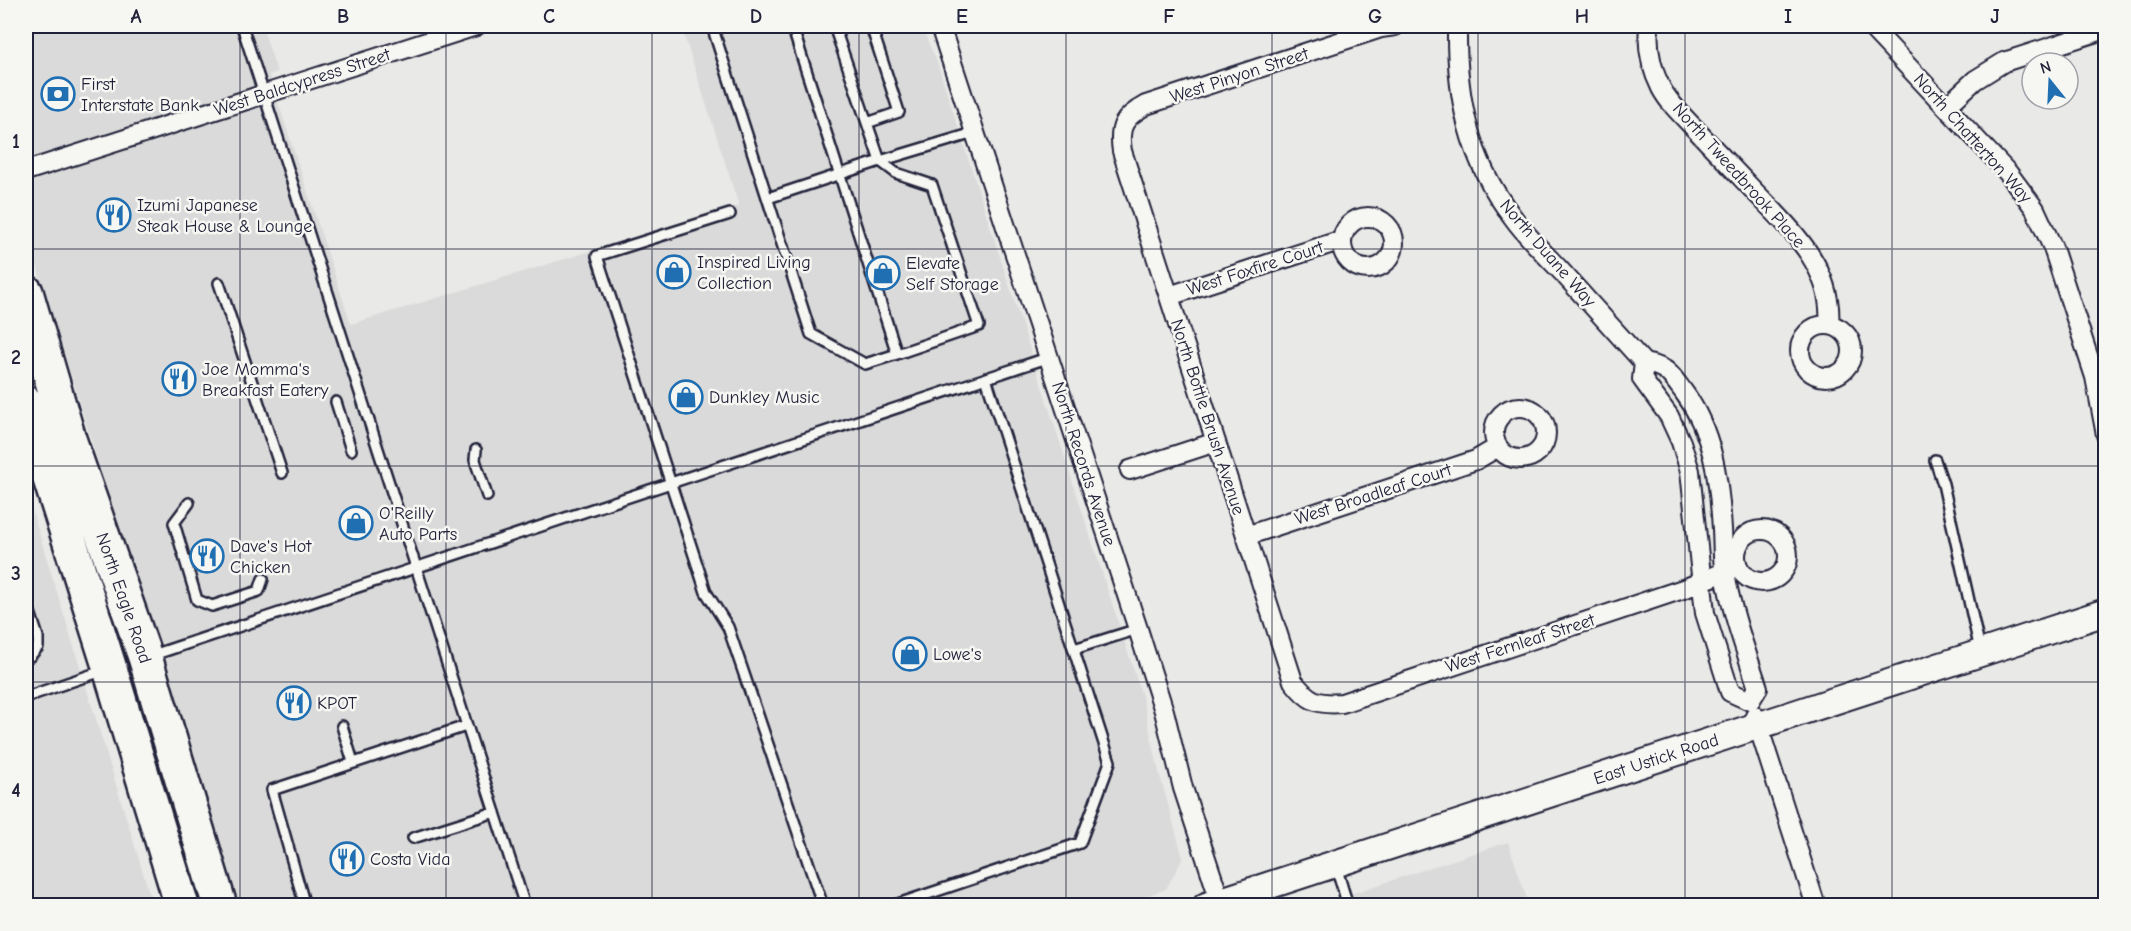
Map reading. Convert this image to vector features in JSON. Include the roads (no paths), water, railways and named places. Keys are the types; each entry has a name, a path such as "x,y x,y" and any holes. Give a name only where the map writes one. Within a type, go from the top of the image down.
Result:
{"highway":[{"name":"North Eagle Road","path":"26,292 69,439 145,657 220,906"},
{"path":"26,343 42,393 69,439"},
{"name":"North Eagle Road","path":"26,403 182,906"}],"main road":[{"name":"East Ustick Road","path":"1216,904 1335,864 1754,713 1981,652 2106,612"}],"street":[{"name":"West Baldcypress Street","path":"26,171 476,26"},
{"name":"North Records Avenue","path":"940,26 1164,711 1216,904"},
{"name":"West Pinyon Street","path":"1123,124 1134,112 1146,105 1370,32 1395,26"},
{"name":"North Duane Way","path":"1457,26 1458,84 1464,112 1471,140 1495,192 1531,239 1644,363 1661,366 1672,376 1691,402 1705,429 1714,459 1731,568 1758,688 1754,713"},
{"name":"North Tweedbrook Place","path":"1649,26 1650,60 1661,89 1679,112 1792,230 1810,253 1823,280 1830,308 1829,325"},
{"name":"North Chatterton Way","path":"1870,26 2023,191 2046,229 2095,377 2106,435"},
{"path":"1946,107 1975,80 2004,63 2106,29"},
{"name":"North Bottle Brush Avenue","path":"1123,124 1120,138 1122,151 1293,681 1302,693 1314,702"},
{"name":"West Foxfire Court","path":"1169,296 1342,240"},
{"name":"North Duane Way","path":"1644,363 1642,379 1669,416 1682,442 1690,471 1706,613 1730,692 1754,713"},
{"path":"1130,470 1216,442"},
{"name":"West Broadleaf Court","path":"1246,536 1476,460 1498,447"},
{"name":"West Fernleaf Street","path":"1314,702 1342,703 1702,582 1731,568"},
{"path":"1754,713 1816,906"}],"lane":[{"path":"242,26 525,906"},
{"path":"712,26 811,334 865,364 979,326 932,185 896,172 880,161 834,26"},
{"path":"792,26 897,354"},
{"path":"867,123 899,112 871,26"},
{"path":"768,198 976,132"},
{"path":"730,214 597,256 706,592 728,627 823,906"},
{"path":"219,283 282,472"},
{"path":"145,657 1050,357"},
{"path":"892,906 1080,843 1110,762 986,378"},
{"path":"336,402 351,450"},
{"path":"476,450 476,459 487,496"},
{"path":"1935,460 1943,484 1981,652"},
{"path":"189,503 174,523 198,600 212,606 260,591 263,579"},
{"path":"26,600 38,637 38,647 26,658"},
{"path":"1074,649 1138,629"},
{"path":"26,697 110,669"},
{"path":"342,726 353,762"},
{"path":"305,906 272,789 466,726"},
{"path":"413,838 495,812"},
{"path":"1335,864 1348,906"}],"place":[{"name":"First Interstate Bank","path":"58,94"},
{"name":"Izumi Japanese Steak House & Lounge","path":"114,215"},
{"name":"Inspired Living Collection","path":"674,272"},
{"name":"Elevate Self Storage","path":"883,273"},
{"name":"Joe Momma's Breakfast Eatery","path":"179,379"},
{"name":"Dunkley Music","path":"686,397"},
{"name":"O'Reilly Auto Parts","path":"356,523"},
{"name":"Dave's Hot Chicken","path":"207,556"},
{"name":"Lowe's","path":"910,654"},
{"name":"KPOT","path":"294,703"},
{"name":"Costa Vida","path":"347,859"}]}
